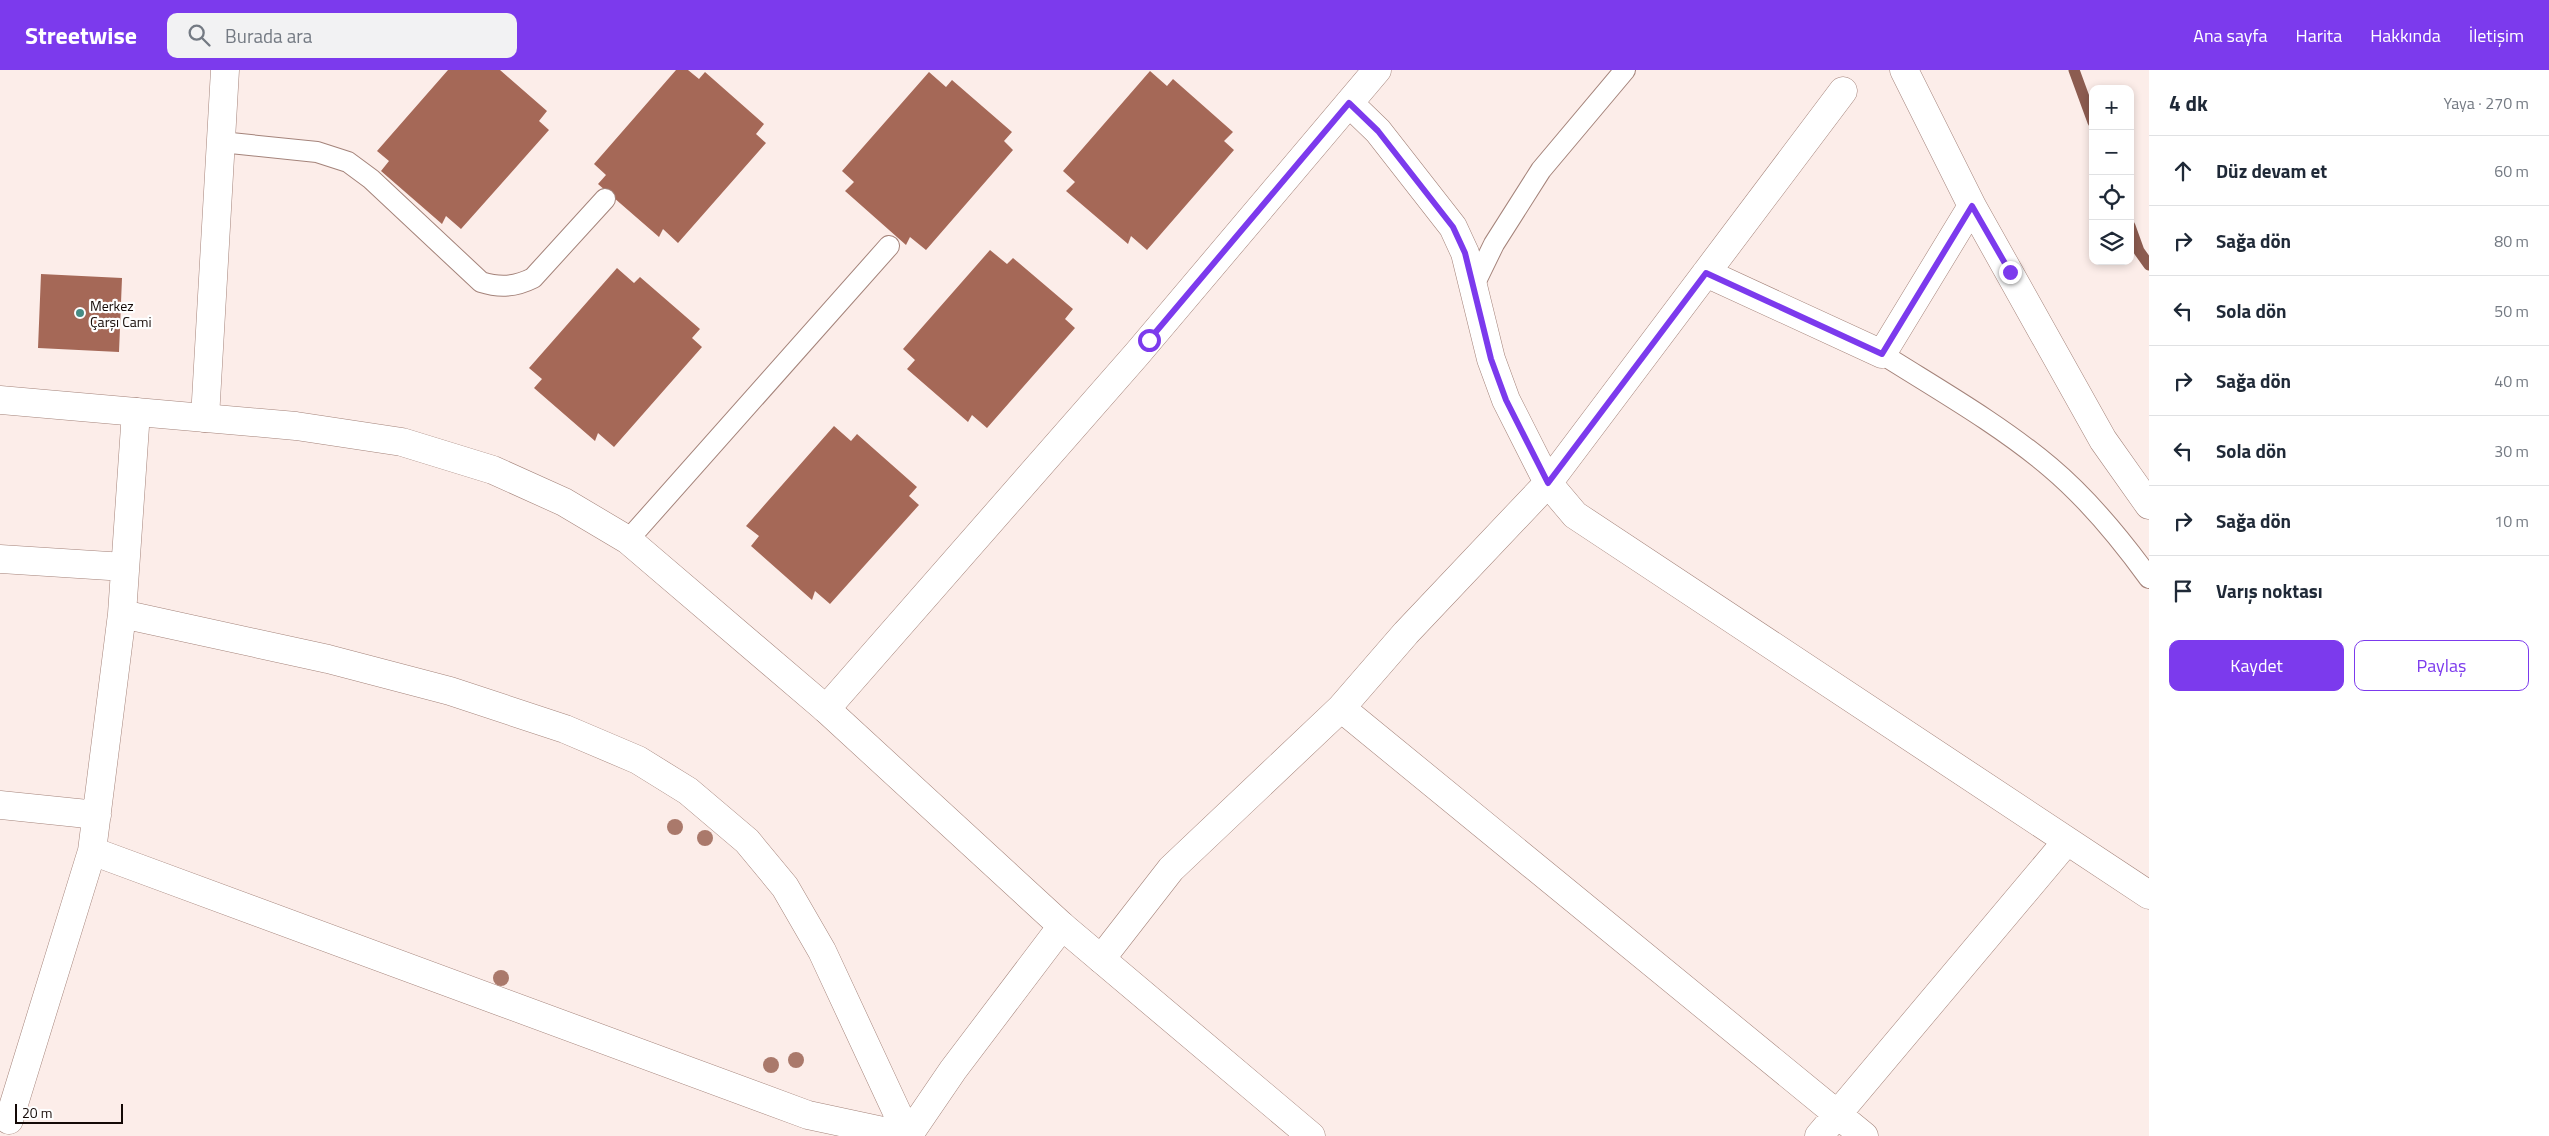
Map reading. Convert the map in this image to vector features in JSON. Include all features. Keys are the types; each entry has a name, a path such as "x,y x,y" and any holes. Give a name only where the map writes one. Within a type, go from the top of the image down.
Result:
{"street":[{"path":"205,418 225,70"},
{"path":"826,709 1136,354 1377,70"},
{"path":"1904,70 1972,206 2103,440 2149,504"},
{"path":"1101,959 1170,870 1341,708 1406,633 1548,483 1843,91"},
{"path":"1349,103 1378,131 1453,227 1465,253 1491,359 1506,400 1548,483 1575,516 2149,895"},
{"path":"1706,273 1882,354 1972,206"},
{"path":"0,400 296,426 402,442 493,470 564,502 628,540 826,709 1062,926 1311,1136"},
{"path":"9,1120 92,851 122,614 136,412"},
{"path":"0,559 125,567"},
{"path":"122,614 328,659 450,691 565,729 638,760 688,791 747,841 786,887 822,951 908,1136"},
{"path":"1341,708 1864,1136"},
{"path":"0,805 97,815"},
{"path":"1820,1136 2067,841"},
{"path":"92,851 808,1115 908,1136"},
{"path":"908,1136 953,1070 1062,926"}],"lane":[{"path":"1474,285 1494,244 1541,170 1625,70"},
{"path":"221,142 317,152 348,162 371,179 481,282 493,286 520,284 533,278 605,199"},
{"path":"628,540 889,246"},
{"path":"1882,354 1990,422 2051,468 2110,528 2149,578"}],"building":[{"path":"448,70 500,70 547,111 539,121 549,130 461,229 446,216 442,224 381,171 389,161 377,151"},
{"path":"676,70 688,70 699,79 705,72 764,124 756,134 766,143 678,243 663,229 659,237 598,184 606,175 594,164"},
{"path":"1150,71 1167,86 1173,79 1233,132 1224,141 1234,150 1147,250 1131,236 1128,244 1066,191 1075,182 1063,171"},
{"path":"929,72 946,87 952,80 1012,132 1004,141 1013,150 926,250 910,237 906,245 845,191 854,182 842,171"},
{"path":"990,250 1007,264 1013,258 1073,309 1065,319 1075,328 987,428 972,415 968,422 907,369 915,360 903,349"},
{"path":"617,268 634,283 640,277 700,329 692,338 702,347 614,447 598,433 595,441 534,388 542,379 529,368"},
{"name":"Merkez Çarşı Cami","path":"41,274 122,278 119,352 38,348"},
{"path":"834,426 851,441 857,434 917,487 909,496 919,505 830,604 815,591 812,600 751,546 759,536 746,526"}],"waterway":[{"path":"2074,70 2089,111"},
{"path":"2134,237 2139,251 2149,265"}],"place":[{"name":"Merkez Çarşı Cami","path":"80,313"}],"route":[{"path":"1149,340 1349,103 1378,131 1453,227 1465,253 1491,359 1506,400 1523,437 1548,483 1706,273 1882,354 1972,206 2010,272"}]}
